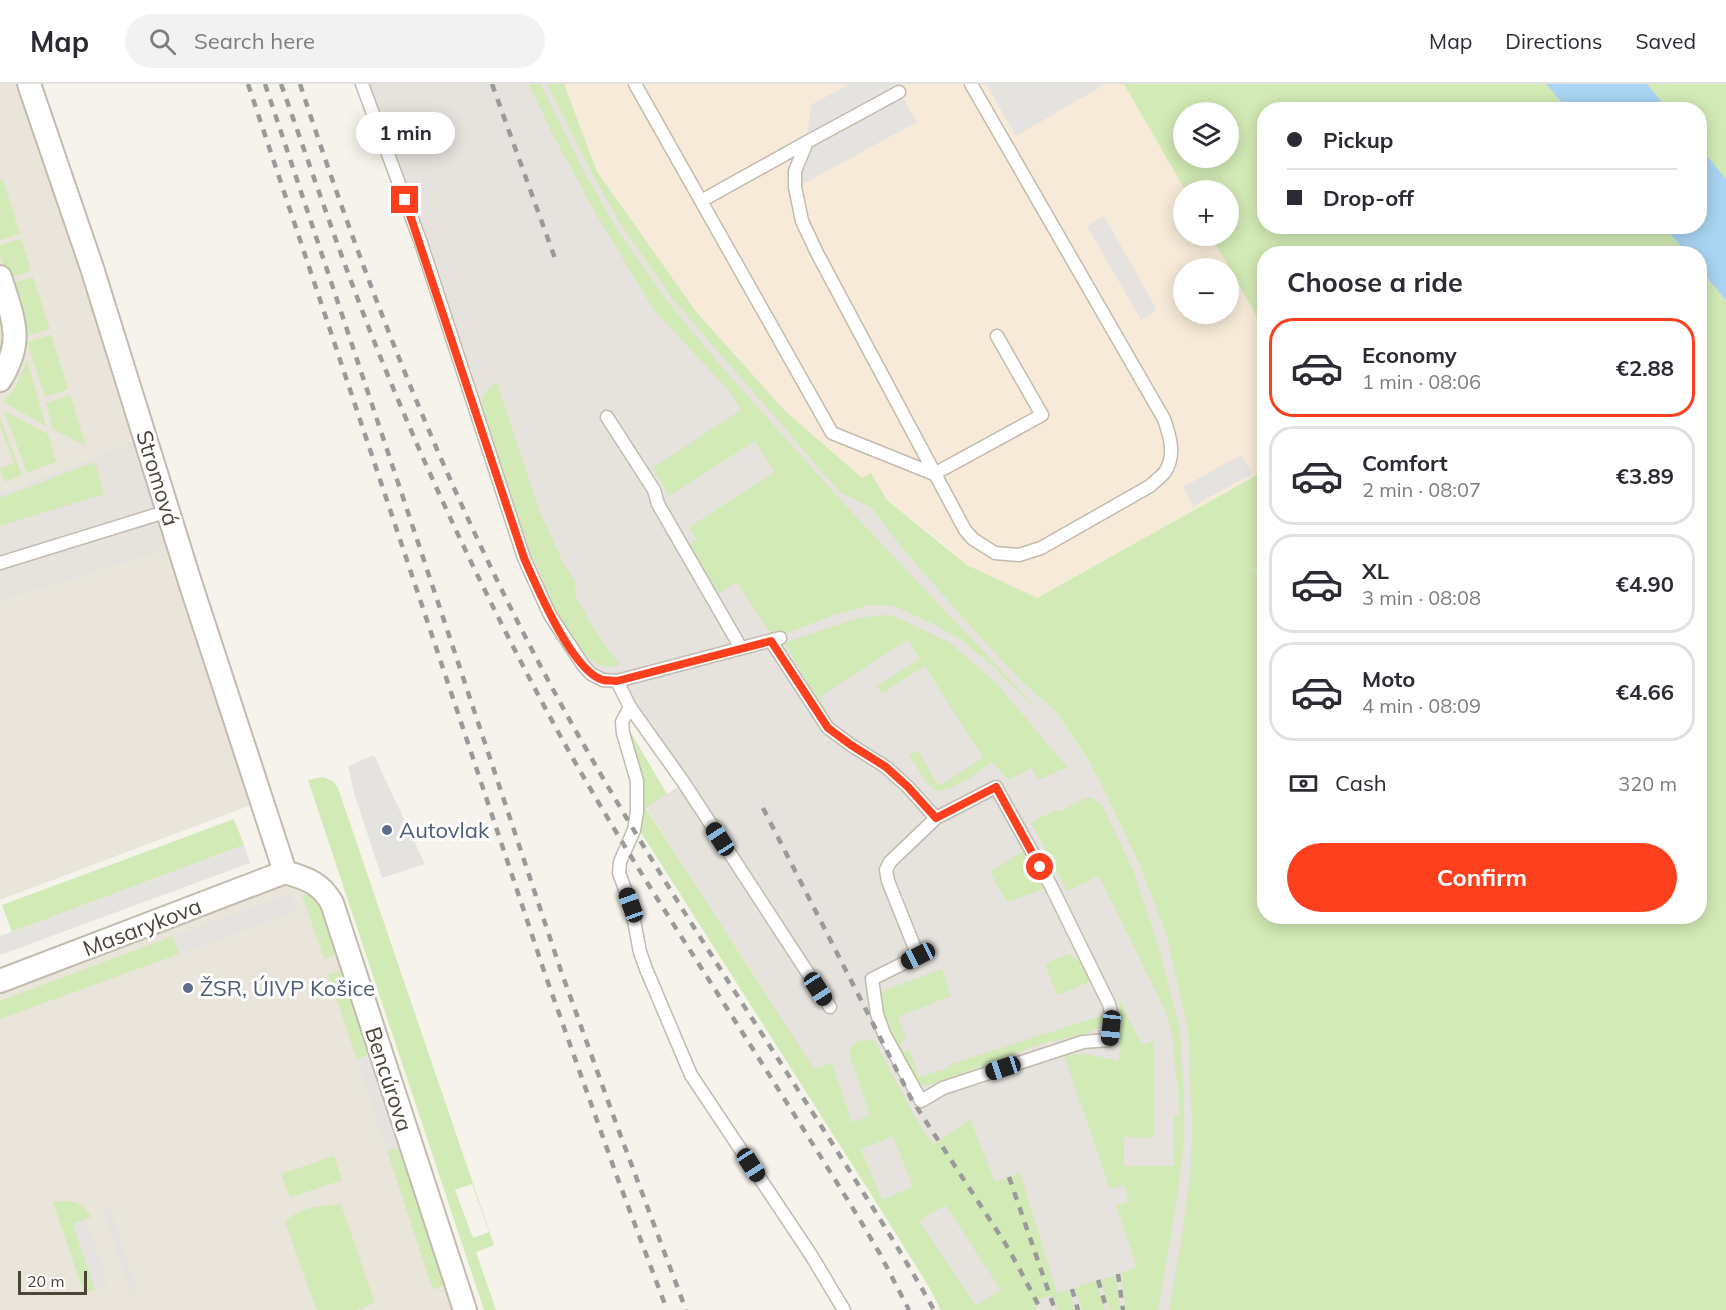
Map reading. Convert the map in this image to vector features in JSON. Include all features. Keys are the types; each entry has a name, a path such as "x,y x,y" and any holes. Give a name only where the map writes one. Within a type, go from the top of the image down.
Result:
{"street":[{"name":"Stromová","path":"29,84 92,268 285,872"},
{"path":"0,277 14,321 15,343 12,359 0,380"},
{"name":"Masarykova","path":"0,981 285,872"},
{"name":"Bencúrova","path":"285,872 318,885 327,893 332,903 465,1310"}],"lane":[{"path":"362,84 421,243 524,558 550,615 583,665 591,674 603,680 617,681 776,639 828,728 886,767 936,818"},
{"path":"634,84 832,433 934,474"},
{"path":"807,142 795,171 795,187 802,221 965,530 973,539 995,553 1019,555 1041,548 1150,486 1165,472 1171,456 1171,438 1164,419 971,84"},
{"path":"701,201 899,92"},
{"path":"934,474 1042,415 997,336"},
{"path":"607,417 654,490 658,504 741,648"},
{"path":"0,563 168,511"},
{"path":"617,681 630,706 684,783 830,1007"},
{"path":"630,706 622,722 637,781 637,812 634,830 620,862 619,873 631,905 646,969 691,1075 811,1256 844,1310"},
{"path":"996,787 1051,886 1109,1004 1112,1016 1109,1040 1072,1045 943,1088 921,1101 884,1034 877,1014 872,979 918,956 888,881 886,870 890,862 936,818 996,787"}],"shaded area":[{"path":"0,84 29,84 145,437 0,493"},
{"path":"362,84 564,84 597,172 697,313 785,411 862,479 902,548 1022,682 1055,711 1086,756 1140,866 1167,937 1188,1031 1190,1069 1288,1310 977,1310 881,1200 832,1063 814,1070 646,807 683,784 617,681 591,674 550,615"},
{"path":"564,84 1124,84 1179,180 1173,180 1173,246 1217,246 1224,258 1173,258 1173,324 1239,324 1239,285 1257,317 1257,475 1036,598 967,565 887,500 871,473 862,479 785,411 697,313 597,172"},
{"path":"849,84 895,84 917,122 801,185 811,105"},
{"path":"986,84 1101,84 1102,86 1016,136"},
{"path":"1104,216 1157,310 1141,320 1087,226"},
{"path":"145,437 179,548 0,602 0,493"},
{"path":"1241,455 1252,474 1193,506 1183,487"},
{"path":"179,548 262,801 0,900 0,602"},
{"name":"Autovlak","path":"374,755 425,864 382,878 355,796 348,766"},
{"path":"244,845 250,863 0,955 0,936"},
{"path":"285,872 318,885 465,1310 0,1310 0,981"},
{"path":"291,893 298,911 179,954 173,936"},
{"path":"371,1054 402,1150 387,1151 357,1060"},
{"path":"110,1207 137,1292 131,1294 103,1210"},
{"path":"86,1219 108,1285 95,1290 73,1224"}],"green space":[{"path":"529,84 541,84 582,168 615,227 668,302 721,366 846,506 1038,712 994,667 963,641 936,625 894,606 870,605 834,615 787,633 776,634 769,631 737,582 719,593 689,545 697,540 689,527 775,472 755,441 669,496 653,468 741,410 730,392 654,310 596,214 551,131"},
{"path":"547,84 564,84 597,172 697,313 785,411 862,478 871,473 887,500 967,565 1037,598 1257,475 1257,573 1240,558 1257,574 1257,924 1707,924 1707,278 1726,301 1726,1310 1169,1310 1191,1168 1192,1120 1188,1031 1167,937 1140,866 1103,788 1086,756 1055,711 1022,682 965,620 902,548 872,508 840,492 674,301 620,223"},
{"path":"1124,84 1546,84 1561,102 1257,102 1257,234 1670,234 1681,246 1257,246 1257,317 1239,285 1239,258 1224,258 1217,246 1239,246 1239,180 1179,180"},
{"path":"1647,84 1726,84 1726,179 1707,156 1707,102 1662,102"},
{"path":"3,179 20,234 0,240 0,180"},
{"path":"21,239 31,271 7,279 0,254 0,245"},
{"path":"33,277 50,329 23,337 9,284"},
{"path":"51,335 68,389 45,397 27,342"},
{"path":"27,360 46,426 3,402 16,386"},
{"path":"497,382 539,510 563,563 575,581 575,595 595,631 620,665 609,667 600,665 588,657 574,640 555,608 526,540 481,405 486,391"},
{"path":"70,395 86,446 53,429 46,403"},
{"path":"4,411 48,434 56,462 27,473"},
{"path":"0,417 22,475 5,482 0,469 14,463 0,426"},
{"path":"95,462 104,494 0,526 0,498"},
{"path":"879,615 894,616 950,643 995,682 1067,767 1038,780 1032,768 1008,780 992,762 959,784 937,791 927,783 909,755 917,750 939,786 983,758 925,666 882,693 877,686 920,659 908,640 819,697 831,720 829,719 784,643 856,619"},
{"path":"628,728 667,794 646,808 814,1069 832,1063 852,1122 870,1116 850,1056 850,1048 857,1041 874,1040 915,1117 933,1145 970,1119 995,1182 1020,1173 1057,1293 1069,1290 1075,1310 1058,1310 1052,1295 1034,1302 1038,1310 941,1310 876,1202 640,831 643,784","holes":["893,1136 913,1187 882,1200 861,1149","945,1205 1001,1290 976,1306 919,1221"]},
{"path":"323,777 333,781 338,788 494,1245 476,1252 496,1310 484,1310 308,780","holes":["472,1184 489,1232 473,1238 455,1190"]},
{"path":"1090,797 1102,805 1133,870 1159,948 1180,1030 1184,1143 1158,1310 1126,1310 1121,1273 1137,1267 1116,1206 1129,1201 1124,1185 1110,1189 1064,1055 1086,1054 1119,1061 1120,1001 1142,1045 1153,1041 1153,1138 1124,1137 1124,1166 1174,1166 1174,1116 1179,1116 1178,1079 1176,1079 1173,1038 1166,1012 1099,876 1067,891 1031,822"},
{"path":"234,819 244,845 12,932 2,905"},
{"path":"1023,851 1044,889 1007,902 990,872"},
{"path":"302,895 311,895 322,903 338,951 332,956 324,959"},
{"path":"173,936 179,954 0,1019 0,1001"},
{"path":"1068,954 1083,965 1090,982 1057,995 1045,964"},
{"path":"942,969 951,996 898,1017 906,1040 900,1043 903,1051 909,1049 919,1077 1103,1015 1103,1021 1098,1028 1085,1034 1044,1043 938,1083 922,1085 914,1078 892,1041 886,1027 881,1001 883,991"},
{"path":"343,972 371,1053 357,1060 328,974"},
{"path":"402,1150 447,1283 433,1290 387,1151"},
{"path":"334,1156 342,1180 292,1197 289,1195 281,1174"},
{"path":"67,1201 82,1206 91,1217 73,1224 95,1290 84,1293 53,1202"},
{"path":"341,1204 375,1303 357,1310 318,1310 285,1222 304,1210"},
{"path":"1115,1275 1121,1310 1110,1310 1100,1280"},
{"path":"1095,1281 1105,1310 1082,1310 1075,1288"}],"water":[{"path":"1546,84 1647,84 1662,102 1561,102"},
{"path":"1707,156 1726,179 1726,301 1707,278 1707,246 1681,246 1670,234 1707,234"}],"railway":[{"path":"248,84 545,974 667,1310"},
{"path":"265,84 561,971 686,1310"},
{"path":"281,84 382,361 458,533 520,660 615,830 857,1215 909,1310"},
{"path":"300,84 360,257 427,426 503,592 545,674 646,850 881,1220 934,1310"},
{"path":"492,84 557,264"},
{"path":"763,808 912,1100 1005,1243 1041,1310"},
{"path":"1009,1177 1055,1310"},
{"path":"1118,1274 1123,1310"},
{"path":"1098,1280 1107,1310"},
{"path":"1072,1289 1078,1310"}],"place":[{"name":"Autovlak","path":"387,830"},
{"name":"ŽSR, ÚIVP Košice","path":"188,988"}],"route":[{"path":"405,200 524,558 550,615 591,674 603,680 617,681 771,641 828,728 886,767 936,818 996,787 1040,867"}]}
